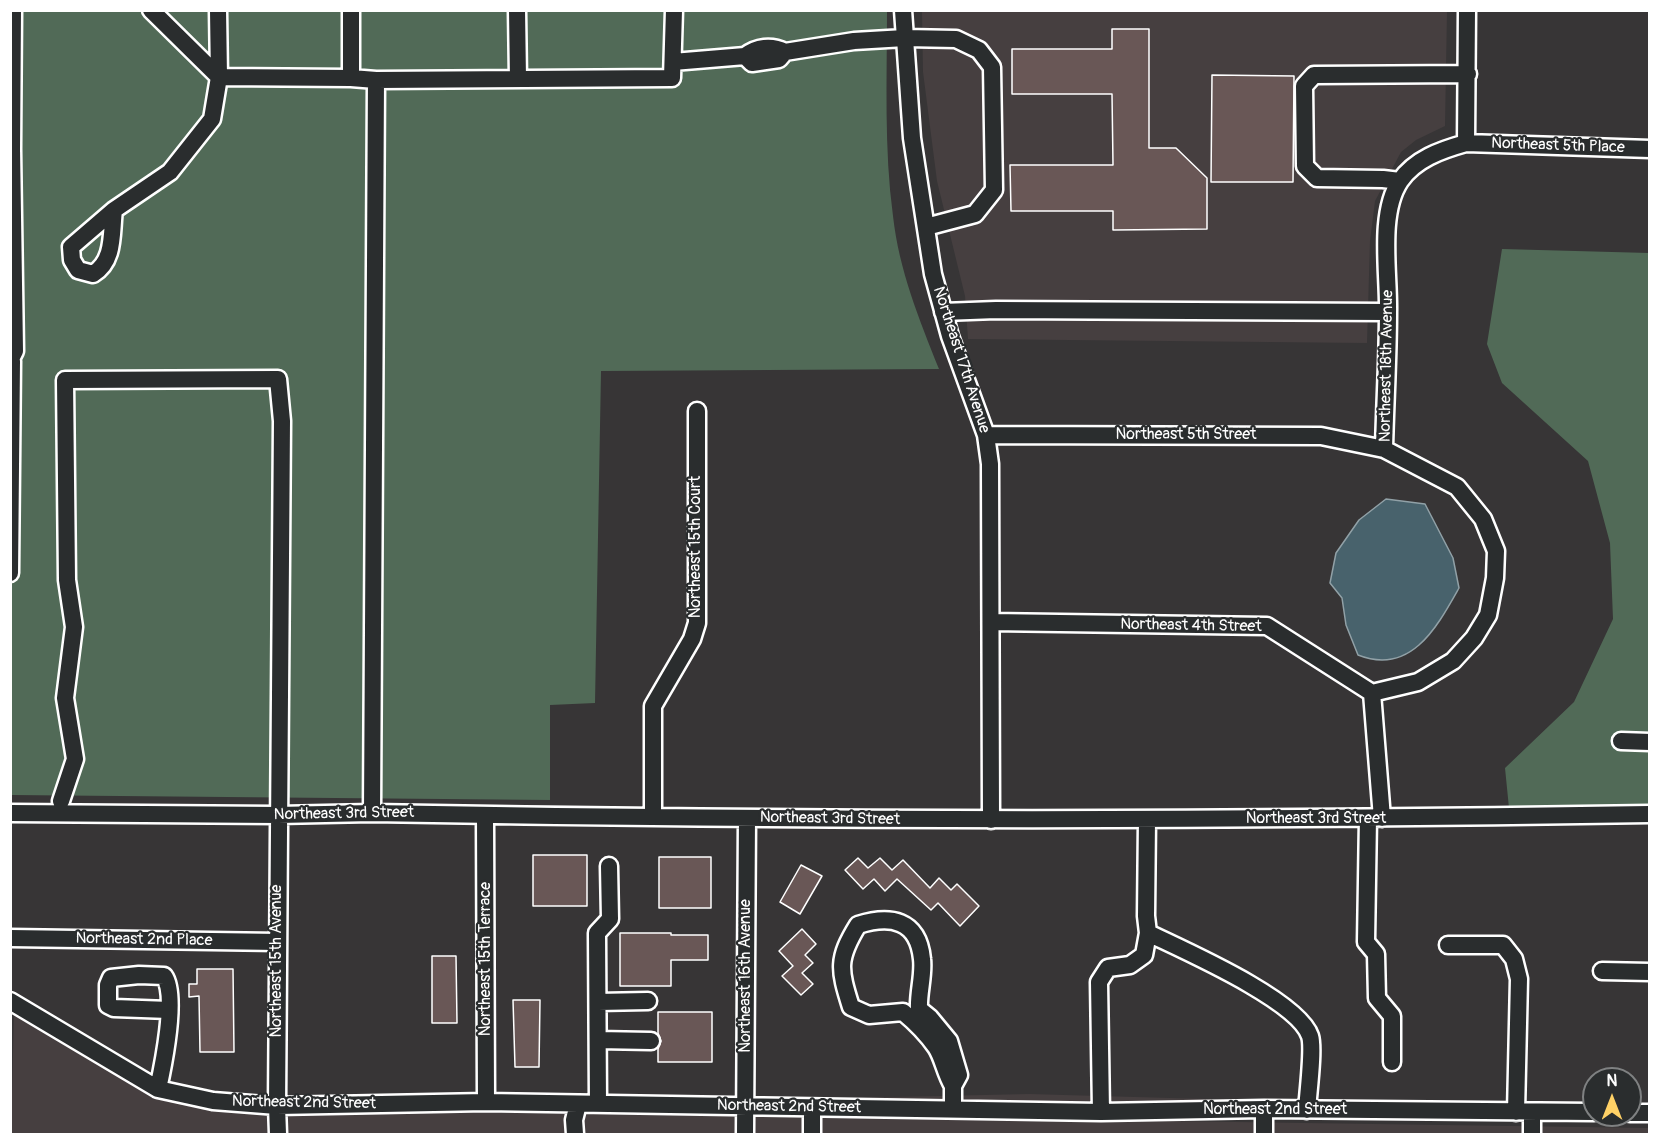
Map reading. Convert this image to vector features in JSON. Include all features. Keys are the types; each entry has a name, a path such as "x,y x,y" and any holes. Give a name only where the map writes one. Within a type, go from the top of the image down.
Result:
{"street":[{"path":"10,573 11,361 15,351 11,149 14,10"},
{"path":"151,10 219,77 376,80 672,78 674,10"},
{"path":"114,210 170,172 212,119 219,77 218,10"},
{"path":"351,10 351,78"},
{"path":"517,10 518,79"},
{"name":"Northeast 17th Avenue","path":"903,10 912,138 933,274 943,312 986,435 990,464 991,820"},
{"path":"1466,143 1467,10"},
{"path":"673,62 745,56 753,50 775,47 784,52 854,41 904,38 956,39 979,50 992,68 994,190 975,214 926,227"},
{"path":"1400,181 1383,178 1317,178 1305,166 1304,86 1314,75 1468,74"},
{"path":"372,813 376,80"},
{"name":"Northeast 5th Place","path":"1466,143 1650,149"},
{"name":"Northeast 18th Avenue","path":"1372,693 1418,682 1453,661 1474,638 1488,615 1496,551 1483,519 1457,487 1384,449 1390,202 1400,181 1421,161 1441,150 1466,143"},
{"path":"943,312 1007,310 1388,312"},
{"name":"Northeast 15th Avenue","path":"61,801 75,759 65,698 74,627 67,580 65,380 278,379 282,421 278,1134"},
{"name":"Northeast 15th Court","path":"653,817 653,706 692,639 697,623 697,411"},
{"name":"Northeast 5th Street","path":"986,435 1321,436 1384,449"},
{"name":"Northeast 4th Street","path":"991,622 1267,626 1372,693"},
{"path":"1372,693 1375,818 1366,942 1376,954 1377,998 1392,1016 1392,1062"},
{"path":"1621,741 1650,742"},
{"name":"Northeast 3rd Street","path":"10,813 278,815 372,813 991,820 1650,814"},
{"name":"Northeast 15th Terrace","path":"485,815 486,1102"},
{"name":"Northeast 16th Avenue","path":"745,1134 747,818"},
{"path":"1101,1112 1099,982 1108,968 1130,965 1144,955 1148,933 1146,916 1147,820"},
{"path":"598,1104 597,933 610,919 609,866"},
{"path":"952,1109 953,1086 958,1075 949,1041 930,1018 919,1010 918,995 922,960 917,937 901,922 876,920 858,925 844,948 841,977 851,1007 868,1015 903,1012 917,1024 937,1049 945,1073 953,1086"},
{"path":"1148,933 1252,984 1300,1021 1310,1036 1307,1110"},
{"name":"Northeast 2nd Place","path":"10,938 278,942"},
{"path":"1448,945 1503,945 1514,959 1520,979 1524,1112 1532,1134"},
{"path":"1602,971 1650,972"},
{"name":"Northeast 2nd Street","path":"10,1001 158,1089 213,1101 277,1106 486,1102 1101,1112 1264,1109 1582,1112"},
{"path":"598,1002 648,1001"},
{"path":"158,1089 169,1039 169,1010"},
{"path":"598,1040 651,1041"},
{"path":"575,1134 574,1120 578,1104"},
{"path":"812,1108 812,1134"},
{"path":"1264,1109 1264,1134"}],"shaded area":[{"path":"922,11 1447,11 1445,126 1416,140 1401,152 1375,201 1370,241 1367,343 968,339 965,296 937,181 923,72"},
{"path":"14,1013 155,1097 213,1110 269,1114 486,1110 738,1115 738,1134 11,1134"},
{"path":"1029,1094 1582,1110 803,1099"},
{"path":"753,1115 1650,1128 1649,1134 753,1134"}],"green space":[{"path":"11,11 887,11 887,140 896,236 911,294 939,369 601,371 595,703 550,705 550,800 11,795"},
{"path":"1502,249 1649,253 1649,805 1509,808 1505,768 1574,702 1613,619 1610,543 1588,461 1502,383 1487,344"}],"water":[{"path":"1386,499 1425,504 1453,558 1459,588 1441,618 1420,644 1393,659 1377,660 1358,655 1346,625 1342,598 1330,583 1336,553 1359,520"}],"building":[{"path":"1112,29 1149,29 1149,148 1176,148 1207,178 1207,229 1113,230 1113,211 1011,211 1010,165 1113,165 1112,94 1012,94 1012,49 1112,49"},
{"path":"1212,75 1294,76 1293,182 1211,182"},
{"path":"533,855 587,855 587,906 533,906"},
{"path":"659,857 711,857 711,908 659,908"},
{"path":"858,858 868,868 880,858 892,870 903,860 930,888 939,878 951,890 957,884 979,906 960,926 938,903 931,910 897,879 885,891 874,879 863,889 845,870"},
{"path":"801,865 822,876 800,914 780,902"},
{"path":"802,929 816,944 805,955 813,963 802,973 813,984 801,995 782,976 793,966 779,951"},
{"path":"620,933 708,935 708,960 671,960 671,986 620,986"},
{"path":"432,956 456,956 457,1023 432,1023"},
{"path":"197,969 233,969 234,1052 200,1052 199,996 189,997 189,984 197,984"},
{"path":"513,1000 540,1000 539,1067 515,1067"},
{"path":"658,1012 712,1012 712,1062 658,1062 658,1049 661,1041 658,1033"}]}
